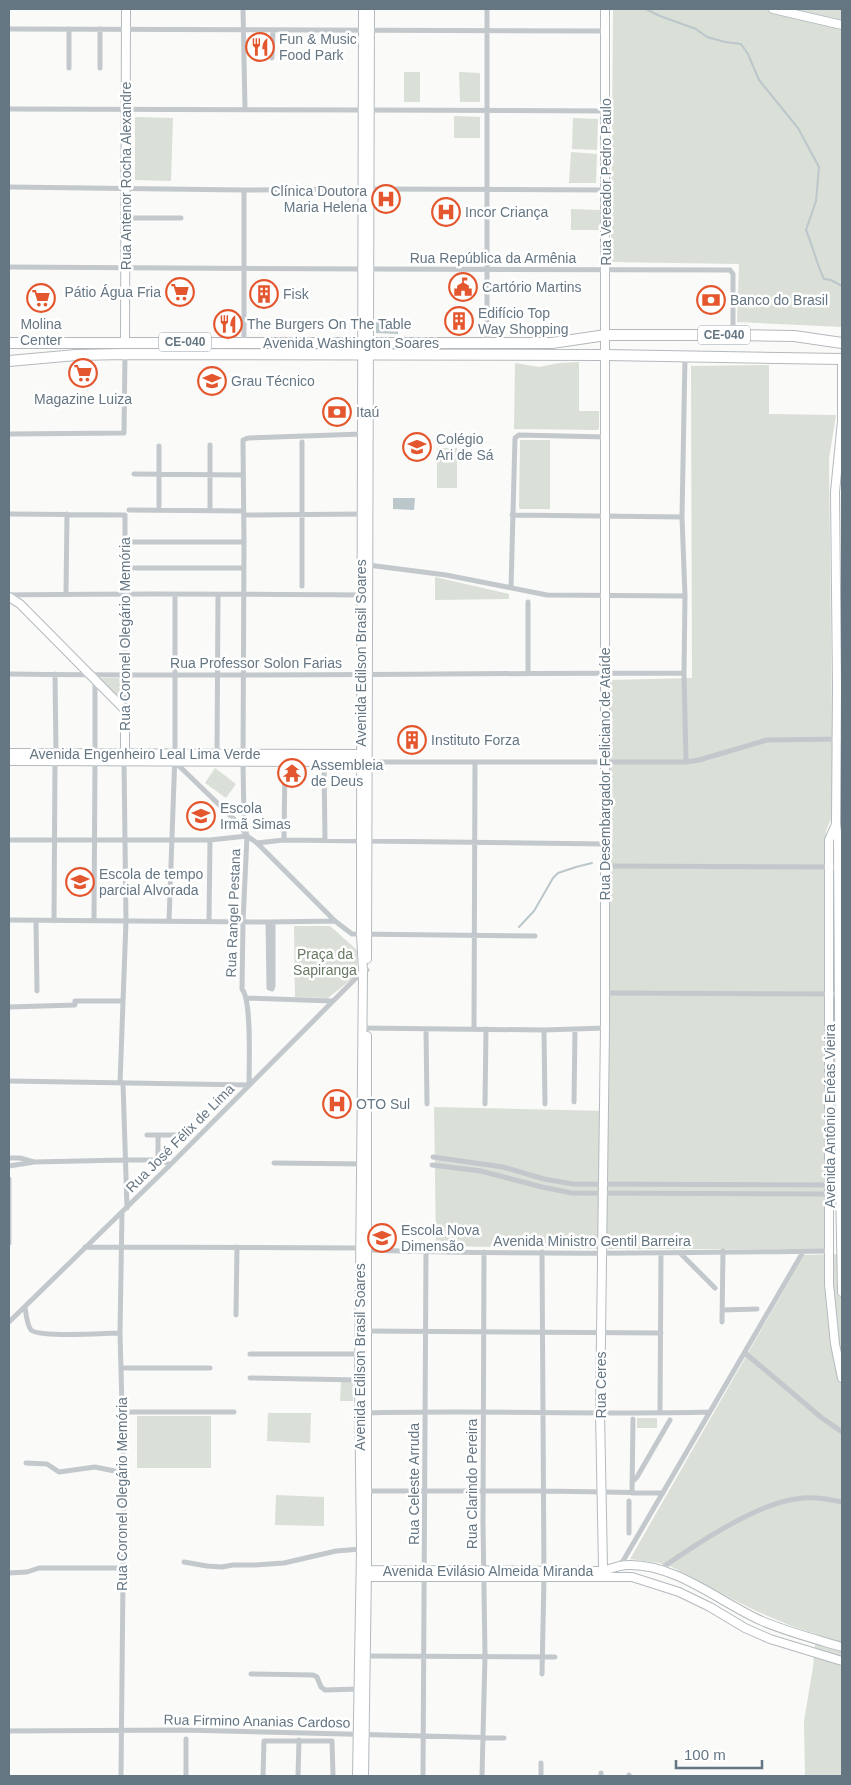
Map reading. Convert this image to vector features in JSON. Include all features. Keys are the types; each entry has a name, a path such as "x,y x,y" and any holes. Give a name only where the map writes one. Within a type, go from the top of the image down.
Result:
{"highway":[{"name":"Avenida Washington Soares","path":"9,343 552,343 606,335 794,336 842,343"},
{"name":"Avenida Washington Soares","path":"9,361 76,355 125,354 606,355 842,359"}],"street":[{"name":"Rua Antenor Rocha Alexandre","path":"125,342 126,9"},
{"path":"243,9 244,109"},
{"name":"Avenida Edilson Brasil Soares","path":"363,9 366,30 366,355 362,595 365,674"},
{"name":"Avenida Edilson Brasil Soares","path":"366,30 370,9"},
{"path":"487,343 488,9"},
{"name":"Rua Vereador Pedro Paulo","path":"605,9 606,355"},
{"path":"773,9 842,25"},
{"path":"9,29 605,31"},
{"path":"69,29 69,68"},
{"path":"100,29 100,68"},
{"path":"272,30 272,58"},
{"path":"9,109 606,111"},
{"path":"9,187 244,190 606,190"},
{"path":"244,190 244,342"},
{"path":"126,218 181,218"},
{"name":"Rua República da Armênia","path":"9,268 730,270 732,274 733,335"},
{"path":"9,434 124,433 125,354"},
{"name":"Avenida Edilson Brasil Soares","path":"357,1776 366,1656 363,1413 366,1331 364,1249 365,970 363,759 368,565 364,514 362,434 366,355"},
{"name":"Rua Desembargador Feliciano de Ataíde","path":"603,1189 606,355"},
{"path":"685,356 682,517 685,596 686,762"},
{"name":"Avenida Antônio Enéas Vieira","path":"842,359 842,421 835,492 840,625 840,739 836,824 840,840 838,867 841,994 842,1292"},
{"name":"Rua Rangel Pestana","path":"249,1084 247,998 242,988 247,836 244,823 242,676 244,595 243,440 248,438 362,434"},
{"path":"511,588 514,440 516,436 606,437"},
{"path":"302,442 302,586"},
{"path":"210,445 210,507"},
{"path":"159,446 159,506"},
{"path":"134,474 243,475"},
{"path":"9,514 127,512 364,514"},
{"name":"Rua Coronel Olegário Memória","path":"127,512 124,840 126,921 121,1083 127,1208"},
{"path":"66,594 67,514"},
{"path":"512,515 682,517"},
{"path":"132,542 244,542"},
{"path":"368,565 427,572 547,595 685,596"},
{"path":"132,568 244,568"},
{"path":"9,596 125,593 175,595 362,595"},
{"path":"169,921 175,757 175,595"},
{"path":"217,754 218,595"},
{"path":"9,596 20,604 125,710"},
{"path":"528,602 528,674"},
{"name":"Rua Professor Solon Farias","path":"9,674 242,676 684,674"},
{"path":"54,921 56,840 55,674"},
{"path":"93,676 95,757 94,921"},
{"name":"Avenida Engenheiro Leal Lima Verde","path":"9,753 55,757 363,759 475,763 686,762 767,740 840,739"},
{"name":"Avenida Engenheiro Leal Lima Verde","path":"175,757 217,754 285,762 363,759"},
{"name":"Avenida Engenheiro Leal Lima Verde","path":"9,761 55,757"},
{"path":"175,757 247,836 257,843 334,921 350,933 364,935 534,936"},
{"path":"284,840 285,762"},
{"path":"324,762 325,840"},
{"path":"474,1029 475,763"},
{"name":"Avenida Antônio Enéas Vieira","path":"836,824 829,840 830,1300 842,1378"},
{"path":"9,840 210,840 247,836"},
{"path":"209,921 210,840"},
{"path":"257,843 284,840 325,840 605,844"},
{"path":"829,840 840,840"},
{"path":"604,866 838,867"},
{"path":"9,920 334,921"},
{"path":"36,921 37,991"},
{"path":"271,922 274,986 272,989 269,988 271,922"},
{"name":"Rua José Félix de Lima","path":"9,1322 127,1208 365,970"},
{"path":"604,993 841,994"},
{"path":"247,998 332,1001"},
{"path":"9,1006 75,1005 75,1001 123,1001"},
{"path":"365,1028 544,1030 605,1028"},
{"path":"426,1029 427,1104"},
{"path":"485,1104 486,1029"},
{"path":"544,1030 544,1104"},
{"path":"574,1102 575,1030"},
{"path":"9,1081 249,1084"},
{"path":"147,1135 178,1135"},
{"path":"158,1135 158,1160"},
{"path":"433,1157 496,1166 544,1179 603,1189 830,1194"},
{"path":"9,1158 20,1158 34,1162"},
{"path":"439,1158 436,1166 481,1171 572,1193 603,1189 830,1185"},
{"path":"9,1166 34,1162 124,1160 162,1160 170,1165"},
{"path":"274,1163 364,1164"},
{"path":"9,1179 9,1243"},
{"name":"Rua Ceres","path":"603,1189 600,1413 604,1575"},
{"name":"Rua Coronel Olegário Memória","path":"121,1776 124,1473 120,1333 122,1212"},
{"name":"Avenida Ministro Gentil Barreira","path":"85,1247 237,1247 426,1252 661,1254 723,1251 830,1251"},
{"path":"236,1315 237,1247"},
{"name":"Avenida Edilson Brasil Soares","path":"363,1413 359,1380 364,1249"},
{"path":"722,1322 723,1251"},
{"name":"Rua Celeste Arruda","path":"423,1776 426,1252"},
{"name":"Rua Clarindo Pereira","path":"482,1776 485,1656 483,1492 484,1252"},
{"path":"542,1252 544,1491 542,1674"},
{"path":"615,1567 623,1561 803,1252"},
{"path":"679,1253 715,1288"},
{"path":"660,1414 661,1254"},
{"path":"25,1308 30,1327 34,1332 68,1335 120,1333"},
{"path":"722,1310 757,1308"},
{"path":"366,1331 661,1333"},
{"path":"745,1353 822,1418 842,1432"},
{"path":"250,1354 360,1354"},
{"path":"121,1368 210,1368"},
{"path":"250,1378 359,1380"},
{"path":"363,1413 425,1411 660,1414 710,1412"},
{"path":"122,1412 234,1412"},
{"path":"629,1533 632,1483 632,1419"},
{"path":"632,1483 670,1420"},
{"path":"26,1463 47,1464 59,1472 95,1467 124,1473"},
{"path":"364,1491 603,1492 630,1496 663,1493"},
{"name":"Avenida Edilson Brasil Soares","path":"364,1491 361,1549 364,1574 355,1689 364,1776"},
{"path":"659,1570 732,1524 768,1507 794,1499 806,1498 842,1502"},
{"path":"184,1562 207,1566 284,1563 336,1551 361,1549"},
{"name":"Avenida Evilásio Almeida Miranda","path":"364,1574 604,1575 615,1567 631,1565 659,1570 679,1577 767,1623 789,1632 842,1647"},
{"path":"9,1573 27,1572 38,1568 123,1568"},
{"path":"604,1575 632,1577 679,1592 710,1607 745,1628 770,1639 842,1660"},
{"path":"366,1656 555,1656"},
{"path":"250,1674 313,1675 318,1677 321,1687 325,1690 355,1689"},
{"name":"Rua Firmino Ananias Cardoso","path":"9,1731 236,1731 504,1738"},
{"path":"186,1739 186,1776"},
{"path":"298,1776 299,1740"},
{"path":"263,1776 264,1741 299,1740 332,1741 333,1776"},
{"path":"541,1763 541,1776"}],"green space":[{"path":"613,9 842,9 841,327 737,322 739,264 611,262"},
{"path":"404,72 420,72 420,102 404,102"},
{"path":"459,72 480,73 480,102 460,102"},
{"path":"454,116 480,117 480,138 454,138"},
{"path":"135,117 173,118 171,181 135,180"},
{"path":"573,118 598,119 597,150 572,149"},
{"path":"571,152 597,154 596,183 569,183"},
{"path":"571,209 601,210 601,230 571,230"},
{"path":"579,362 579,411 599,411 599,429 514,429 515,363 539,367"},
{"path":"769,365 769,414 836,415 829,459 833,814 826,831 828,1249 607,1249 436,1246 434,1107 608,1111 609,680 692,678 691,366"},
{"path":"520,440 550,440 550,509 519,508"},
{"path":"437,448 457,448 457,488 437,488"},
{"path":"435,577 509,594 509,599 435,600"},
{"path":"122,678 122,702 98,679"},
{"path":"215,768 236,784 226,798 205,783"},
{"name":"Praça da Sapiranga","path":"294,926 330,926 357,950 357,975 328,998 295,997"},
{"path":"842,1254 842,1776 805,1776 804,1721 813,1667 816,1634 760,1613 672,1567 630,1559 804,1255"},
{"path":"341,1382 353,1382 353,1401 340,1401"},
{"path":"268,1413 311,1413 310,1443 267,1441"},
{"path":"137,1416 211,1416 211,1468 137,1468"},
{"path":"637,1418 657,1418 657,1428 637,1428"},
{"path":"276,1495 324,1497 324,1526 275,1525"}],"shaded area":[{"path":"376,320 398,320 398,334 376,333"},
{"path":"393,498 415,498 414,510 393,509"}],"waterway":[{"path":"646,9 696,29 707,37 741,44 748,54 759,80 798,128 819,167 816,201 806,230 824,279 831,280 842,286"},
{"path":"519,927 534,911 553,878 558,873 592,863"}],"place":[{"name":"Fun & Music Food Park","path":"260,47"},
{"name":"Clínica Doutora Maria Helena","path":"386,199"},
{"name":"Incor Criança","path":"446,212"},
{"name":"Cartório Martins","path":"463,287"},
{"name":"Pátio Água Fria","path":"180,292"},
{"name":"Fisk","path":"264,294"},
{"name":"Molina Center","path":"41,298"},
{"name":"Banco do Brasil","path":"711,300"},
{"name":"Edifício Top Way Shopping","path":"459,321"},
{"name":"The Burgers On The Table","path":"228,324"},
{"name":"Magazine Luiza","path":"83,373"},
{"name":"Grau Técnico","path":"212,381"},
{"name":"Itaú","path":"337,412"},
{"name":"Colégio Ari de Sá","path":"417,447"},
{"name":"Instituto Forza","path":"412,740"},
{"name":"Assembleia de Deus","path":"292,773"},
{"name":"Escola Irmã Simas","path":"201,816"},
{"name":"Escola de tempo parcial Alvorada","path":"80,882"},
{"name":"OTO Sul","path":"337,1104"},
{"name":"Escola Nova Dimensão","path":"382,1238"}]}
